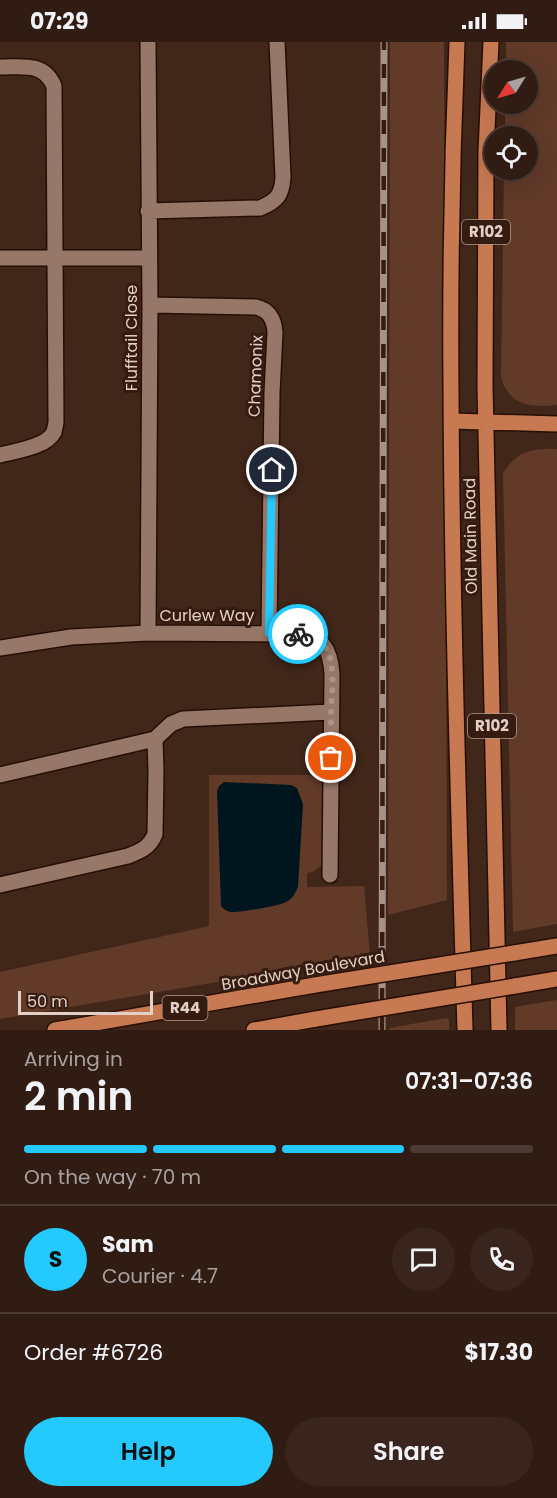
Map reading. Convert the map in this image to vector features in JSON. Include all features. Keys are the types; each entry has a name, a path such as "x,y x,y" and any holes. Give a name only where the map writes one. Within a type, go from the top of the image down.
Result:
{"main road":[{"name":"Old Main Road","path":"456,42 451,421 465,1030"},
{"name":"Old Main Road","path":"491,42 486,152 485,422 499,1030"},
{"path":"451,421 557,424"},
{"name":"Broadway Boulevard","path":"55,1030 557,946"},
{"path":"254,1030 557,979"}],"street":[{"name":"Flufftail Close","path":"148,42 150,305 148,633"},
{"path":"148,211 260,208 269,204 280,194 283,188 283,177 277,42"},
{"path":"0,67 26,67 41,70 47,74 54,86 56,422 50,438 34,447 0,455"},
{"path":"0,258 149,258"},
{"name":"Chamonix","path":"150,305 256,307 268,313 274,324 269,633"},
{"name":"Curlew Way","path":"0,648 71,637 148,633 309,635 322,643 331,661 332,675 330,875"},
{"path":"0,775 155,739 171,724 183,719 331,712"},
{"path":"0,885 128,856 147,847 155,834 155,739"}],"shaded area":[{"path":"390,42 444,42 447,900 388,915"},
{"path":"506,42 557,42 557,405 529,405 514,399 504,386 501,376 504,180 538,180 538,126 505,126 505,114 538,114 538,60 506,60"},
{"path":"557,449 557,924 513,932 503,473 514,460 526,452"},
{"path":"209,775 323,775 323,864 313,872 307,873 307,887 364,886 370,956 0,1019 0,972 209,926"},
{"path":"557,1000 557,1030 515,1030 515,1007"},
{"path":"449,1019 449,1030 389,1030 389,1028"}],"water":[{"path":"224,782 291,785 297,788 303,804 298,887 294,896 288,901 238,912 228,911 221,906 217,791"}],"railway":[{"path":"382,1030 384,42"}],"way so far":[{"path":"298,634 309,635 322,643 331,661 331,758"}],"route":[{"path":"272,470 269,633 298,634"}]}
